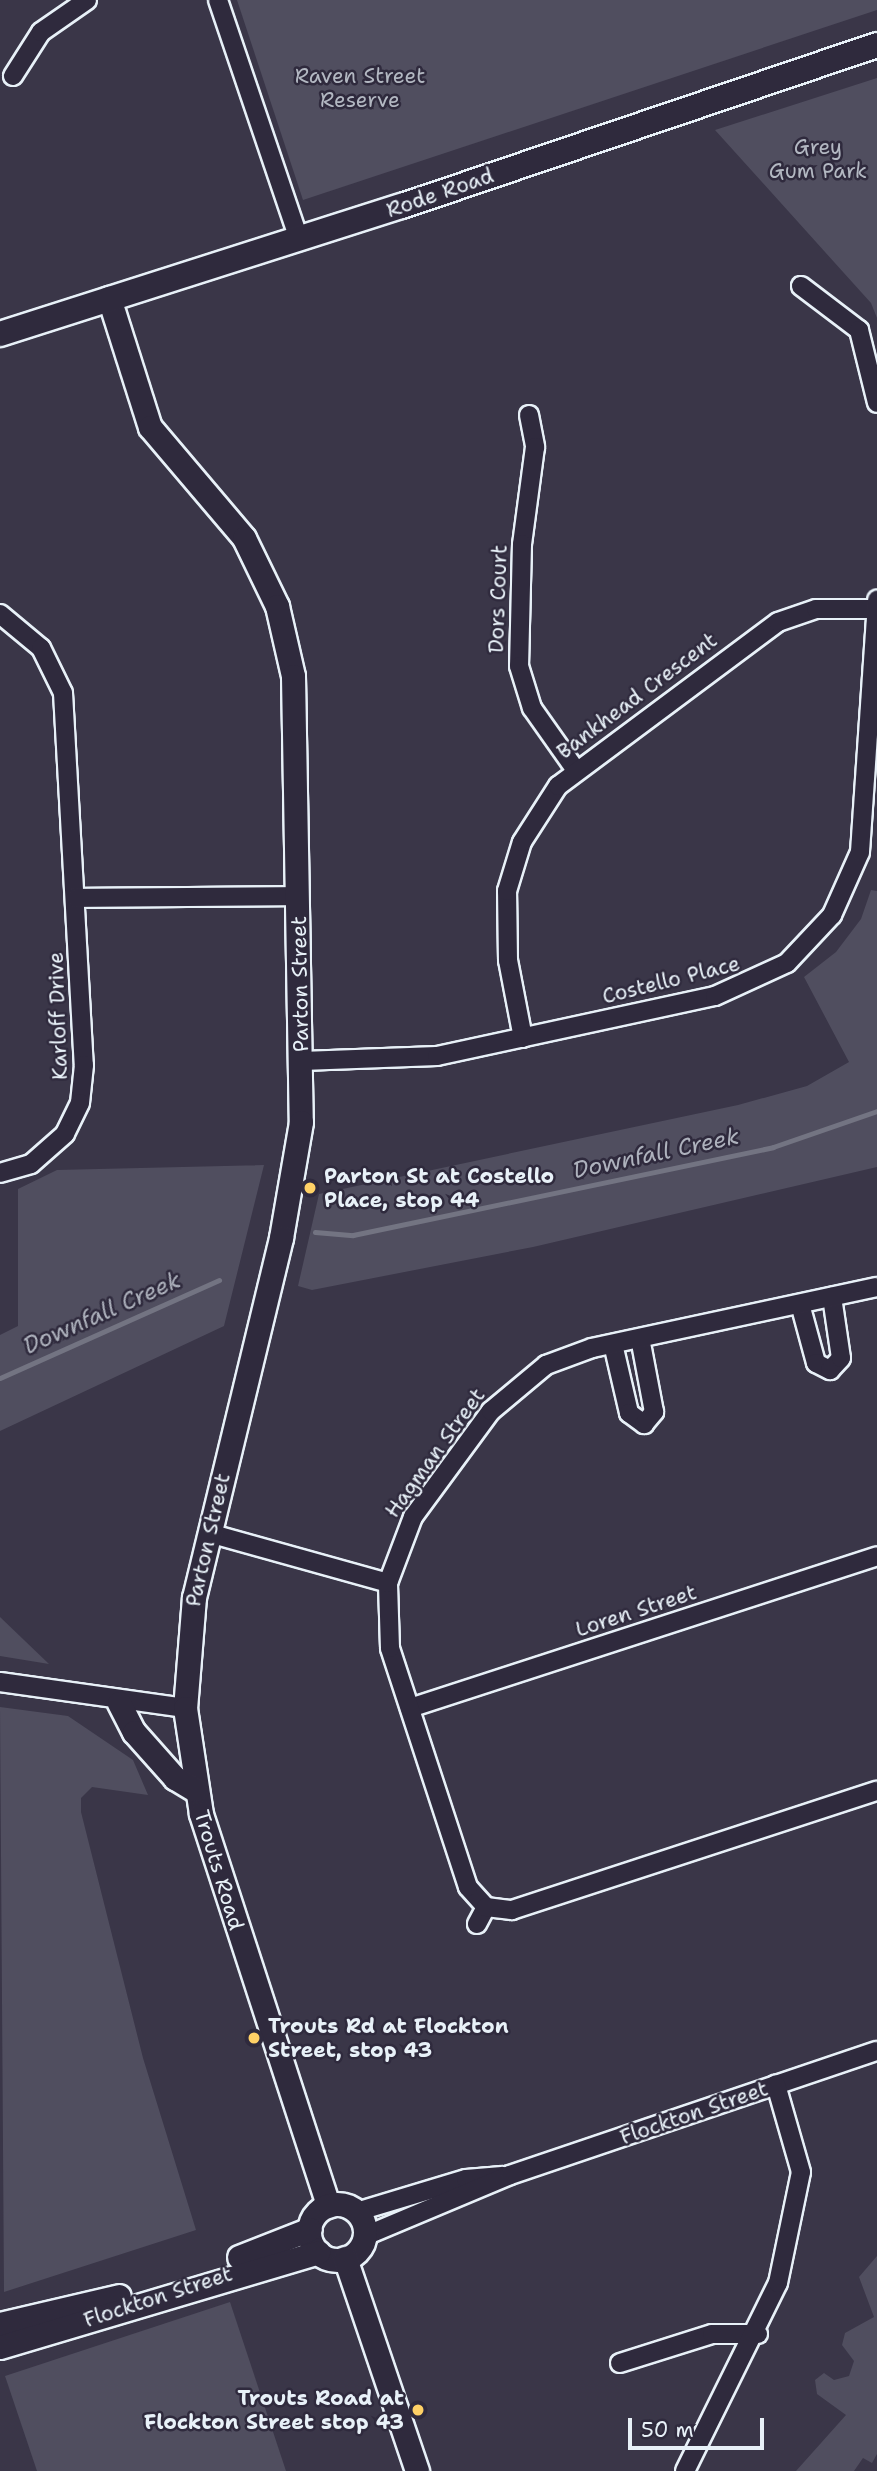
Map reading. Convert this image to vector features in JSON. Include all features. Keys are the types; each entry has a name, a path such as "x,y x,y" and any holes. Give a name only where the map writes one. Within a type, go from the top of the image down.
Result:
{"main road":[{"name":"Rode Road","path":"0,334 299,239 877,45"}],"street":[{"path":"13,76 41,32 87,0"},
{"path":"218,0 299,239"},
{"path":"801,286 859,330 877,403"},
{"name":"Parton Street","path":"109,298 150,427 244,538 284,629 295,701 302,1061 290,1189 189,1623 185,1708"},
{"name":"Dors Court","path":"529,415 535,447 522,544 519,666 532,708 575,769"},
{"name":"Costello Place","path":"302,1061 410,1059 523,1038 741,988 787,963 819,933 844,897 860,852 877,600"},
{"name":"Bankhead Crescent","path":"523,1038 508,960 507,891 532,822 575,769 778,622 816,609 876,609"},
{"name":"Karloff Drive","path":"0,614 41,648 63,694 76,898 80,1103 54,1148 30,1164 0,1173"},
{"path":"76,898 299,896"},
{"name":"Hagman Street","path":"486,1907 468,1887 390,1648 388,1583 413,1517 505,1395 546,1365 612,1344 877,1287"},
{"path":"800,1304 816,1363 830,1370 841,1358 832,1297"},
{"path":"612,1344 629,1413 644,1424 654,1412 640,1338"},
{"path":"209,1533 388,1583"},
{"name":"Loren Street","path":"410,1708 877,1556"},
{"path":"0,1682 119,1703 185,1708"},
{"path":"119,1703 174,1778 195,1790"},
{"name":"Trouts Road","path":"185,1708 195,1790 328,2206"},
{"path":"477,1924 486,1907 512,1910 877,1791"},
{"name":"Flockton Street","path":"365,2236 510,2175 877,2051"},
{"path":"685,2471 758,2334 778,2283 800,2183 776,2085"},
{"name":"Flockton Street","path":"356,2211 466,2179 510,2175"},
{"path":"328,2206 356,2211 365,2236 345,2258 318,2252 310,2229 328,2206"},
{"name":"Flockton Street","path":"0,2324 123,2295 310,2229"},
{"name":"Flockton Street","path":"0,2347 318,2252"},
{"path":"345,2258 416,2471"},
{"path":"620,2363 712,2334 758,2334"}],"green space":[{"name":"Raven Street Reserve","path":"237,0 877,0 877,10 303,200"},
{"name":"Grey Gum Park","path":"877,78 877,318 871,303 715,130"},
{"path":"871,890 877,891 877,1167 533,1247 312,1290 298,1286 319,1194 738,1105 807,1086 849,1062 804,977 836,952 861,919"},
{"path":"264,1165 224,1326 0,1431 0,1335 18,1326 18,1189 57,1170"},
{"path":"0,1617 49,1664 0,1656"},
{"path":"0,1707 68,1716 133,1760 148,1795 92,1787 81,1798 81,1812 143,2058 196,2230 4,2292"},
{"path":"877,2256 877,2454 872,2463 863,2458 854,2471 796,2471 846,2415 817,2394 815,2380 824,2373 834,2380 849,2376 854,2361 842,2345 845,2333 874,2317 859,2277"},
{"path":"230,2302 286,2471 37,2471 5,2376"}],"waterway":[{"name":"Downfall Creek","path":"315,1232 353,1235 773,1147 877,1111"},
{"name":"Downfall Creek","path":"0,1378 219,1280"}],"place":[{"name":"Parton St at Costello Place, stop 44","path":"310,1188"},
{"name":"Trouts Rd at Flockton Street, stop 43","path":"254,2038"},
{"name":"Trouts Road at Flockton Street stop 43","path":"418,2410"}]}
